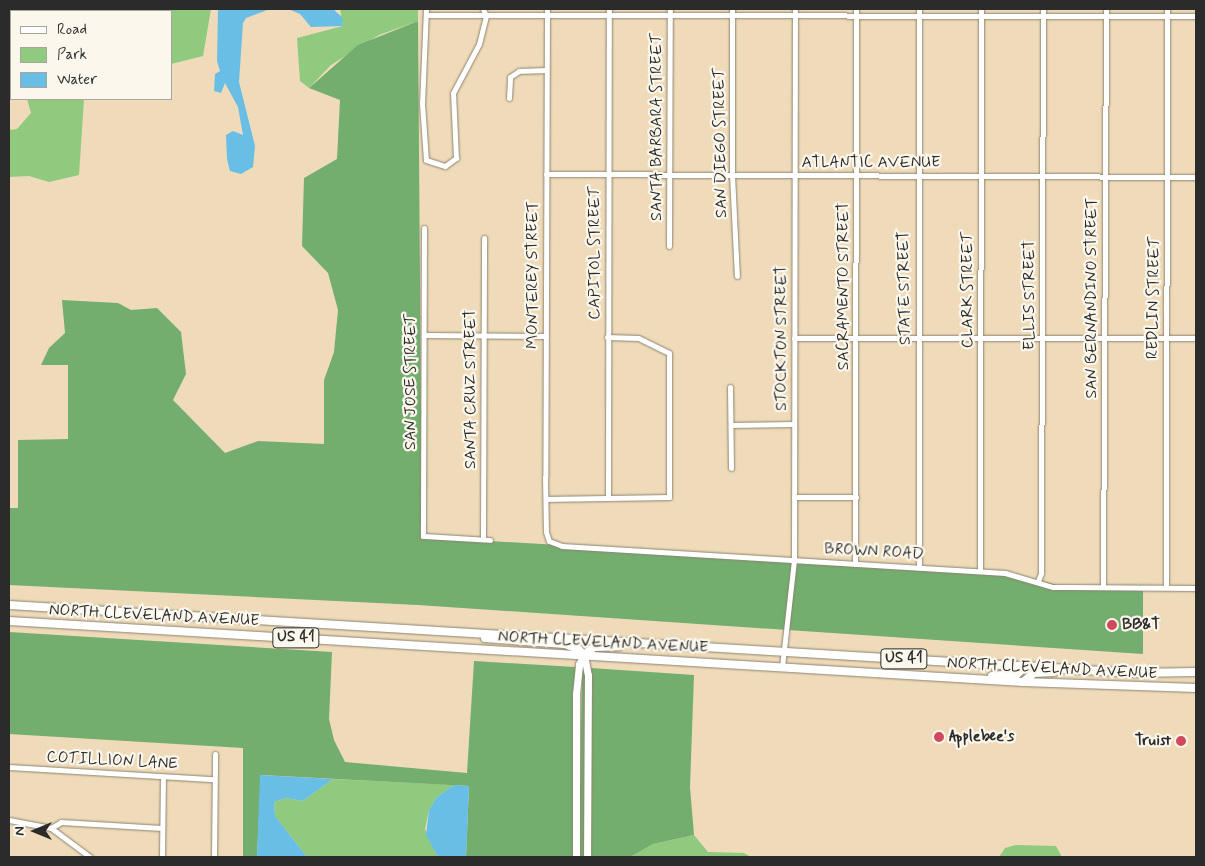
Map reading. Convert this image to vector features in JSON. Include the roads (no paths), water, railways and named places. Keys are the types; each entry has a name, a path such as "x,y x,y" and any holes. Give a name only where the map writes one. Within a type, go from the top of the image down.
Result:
{"main road":[{"name":"NORTH CLEVELAND AVENUE","path":"9,605 1090,670 1196,672"},
{"name":"NORTH CLEVELAND AVENUE","path":"9,620 965,679 1195,688"},
{"path":"440,630 504,641 572,645 584,655 588,675 587,857"},
{"path":"576,857 576,694 579,664 584,655 594,647 652,644"},
{"path":"965,679 1017,674 1026,666"},
{"path":"1023,682 1034,674 1090,670"}],"street":[{"path":"426,9 422,103 426,160 431,164 445,166 456,158 456,114 453,93 472,60 486,16 483,9"},
{"name":"ELLIS STREET","path":"1038,581 1041,573 1044,176 1043,9"},
{"name":"SAN BERNANDINO STREET","path":"1103,587 1106,9"},
{"name":"REDLIN STREET","path":"1166,588 1167,9"},
{"path":"427,15 486,16 547,11 919,11 1043,16 1196,16"},
{"name":"MONTEREY STREET","path":"547,11 546,499 550,541"},
{"name":"CAPITOL STREET","path":"608,11 608,498"},
{"name":"SANTA BARBARA STREET","path":"669,246 670,11"},
{"name":"SAN DIEGO STREET","path":"732,11 732,175 737,276"},
{"name":"STOCKTON STREET","path":"782,667 794,560 795,11"},
{"name":"SACRAMENTO STREET","path":"855,564 856,11"},
{"name":"STATE STREET","path":"919,11 917,176 919,567"},
{"name":"CLARK STREET","path":"980,571 981,12"},
{"path":"509,98 510,77 519,71 546,70"},
{"name":"ATLANTIC AVENUE","path":"546,174 1196,176"},
{"name":"SAN JOSE STREET","path":"424,228 423,536 483,539"},
{"name":"SANTA CRUZ STREET","path":"483,539 484,238"},
{"path":"424,335 546,336"},
{"path":"794,338 856,336 1196,338"},
{"path":"546,499 669,497 669,353 638,338 608,337"},
{"path":"730,387 732,468"},
{"path":"731,426 794,424"},
{"path":"794,497 856,498"},
{"path":"483,539 490,540"},
{"name":"BROWN ROAD","path":"550,541 562,546 980,571 1038,581 1052,587 1196,588"},
{"path":"214,857 215,754"},
{"name":"COTILLION LANE","path":"9,767 214,780"},
{"path":"162,857 163,777"},
{"path":"9,820 51,828 90,857"},
{"path":"51,828 61,822 162,828"}],"water":[{"path":"218,9 270,9 246,18 243,23 239,82 255,146 253,167 241,174 230,171 227,159 226,135 233,131 243,135 238,107 225,83 221,93 214,91 215,74 220,71 217,61"},
{"path":"288,9 333,9 342,17 343,26 311,27 300,14"},
{"path":"260,775 333,779 303,801 286,798 274,802 275,816 307,857 257,857"},
{"path":"454,785 469,786 466,857 438,857 426,835 429,810 437,797"}],"place":[{"name":"BB&T","path":"1112,625"},
{"name":"Applebee's","path":"939,737"},
{"name":"Truist","path":"1181,741"}]}
